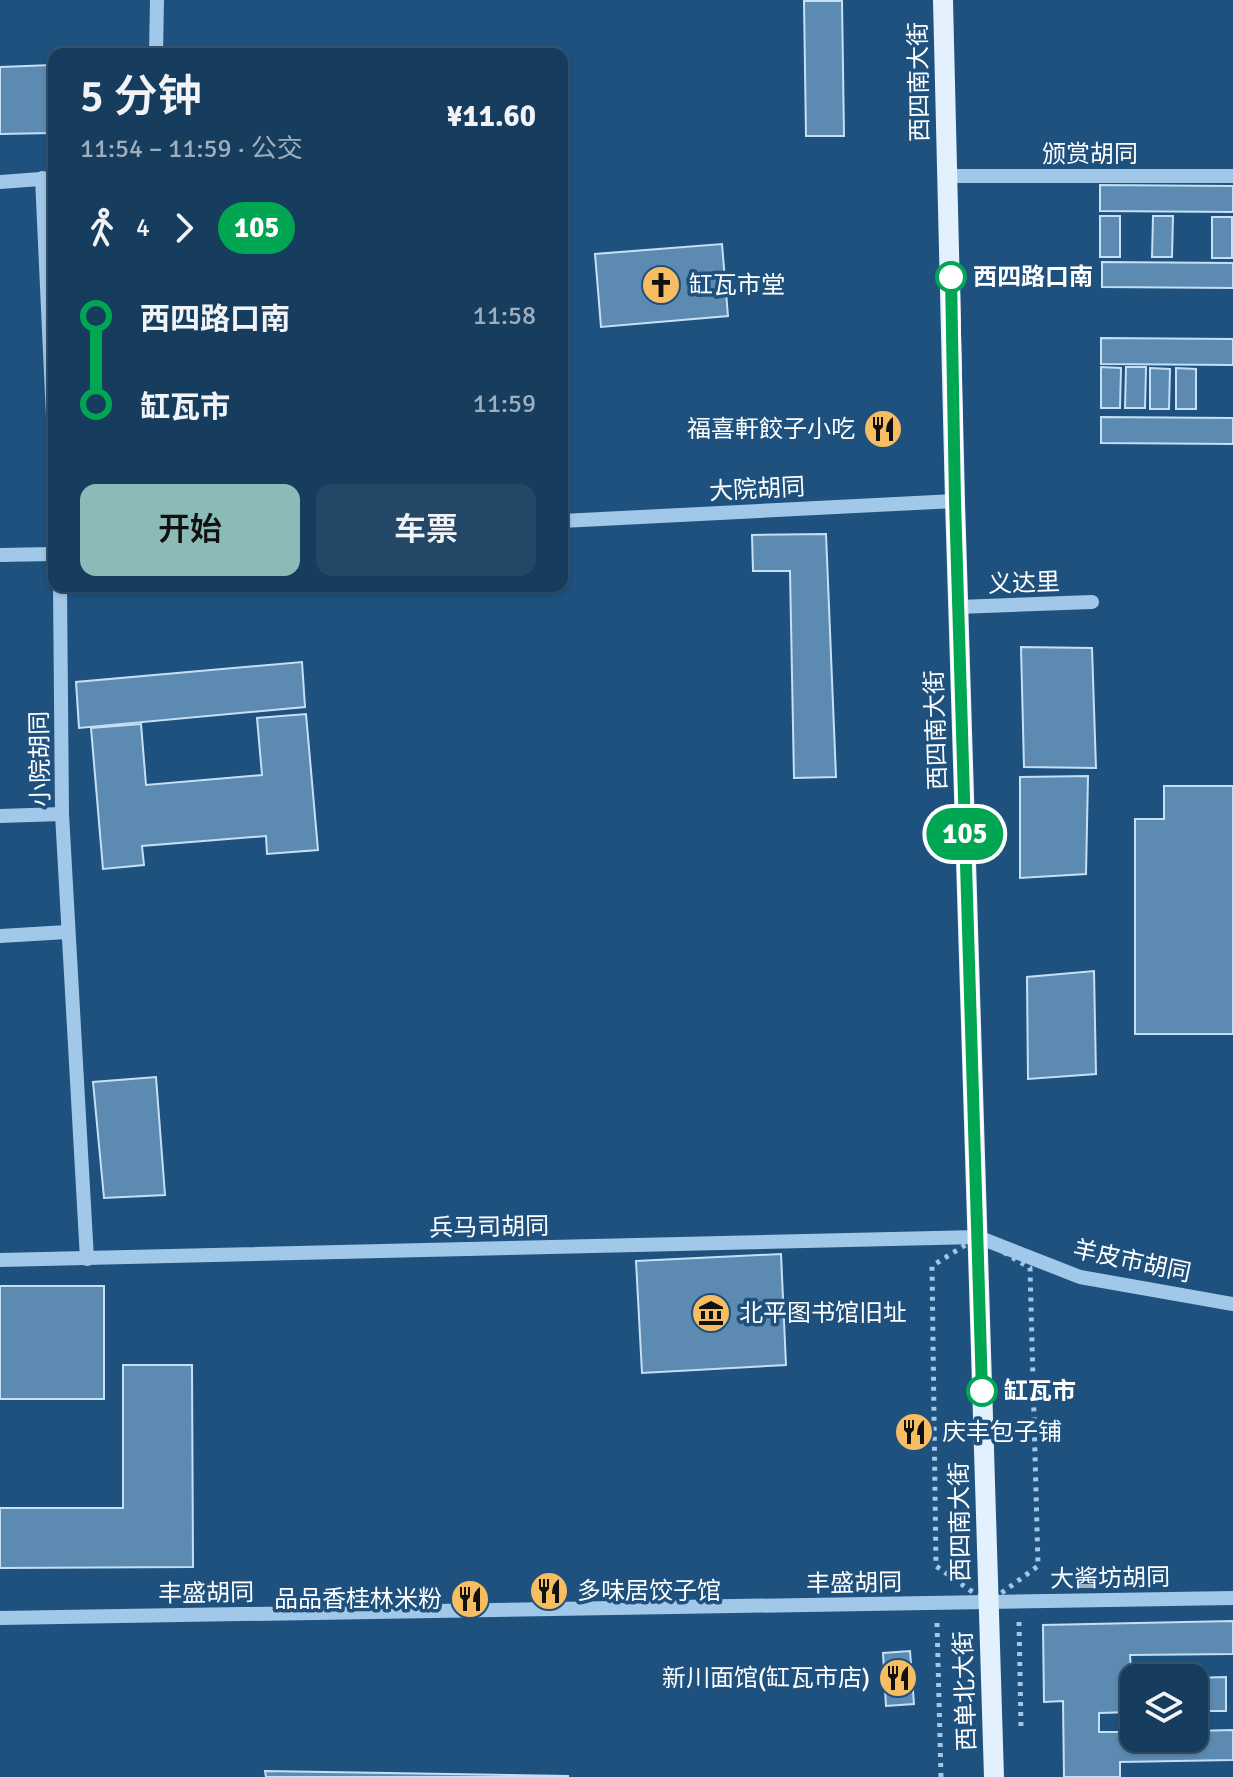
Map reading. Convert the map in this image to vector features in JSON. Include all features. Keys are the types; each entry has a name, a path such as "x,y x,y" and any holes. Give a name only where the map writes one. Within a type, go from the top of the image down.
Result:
{"main road":[{"name":"西四南大街","path":"943,0 988,1603"},
{"name":"西单北大街","path":"988,1603 994,1777"}],"street":[{"path":"156,48 157,0"},
{"name":"颁赏胡同","path":"946,176 1233,176"},
{"path":"0,182 48,178"},
{"name":"大院胡同","path":"568,521 955,501"},
{"path":"0,555 48,554"},
{"name":"小院胡同","path":"60,592 62,814 87,1259"},
{"name":"义达里","path":"958,607 1092,602"},
{"path":"0,816 62,814"},
{"path":"0,936 67,932"},
{"name":"兵马司胡同","path":"0,1260 978,1237"},
{"name":"羊皮市胡同","path":"978,1237 1080,1277 1233,1304"},
{"name":"大酱坊胡同","path":"988,1603 1233,1598"},
{"name":"丰盛胡同","path":"0,1618 988,1603"}],"path":[{"path":"936,1566 988,1603 1038,1566 1030,1268 978,1237 932,1266 936,1566 941,1777"},
{"path":"1018,1580 1021,1729"}],"building":[{"path":"804,1 842,1 844,136 806,136"},
{"path":"48,65 48,133 0,134 0,67"},
{"path":"1100,185 1233,186 1233,212 1100,211"},
{"path":"1100,216 1120,216 1120,257 1100,257"},
{"path":"1153,216 1173,216 1172,257 1152,257"},
{"path":"1212,217 1232,217 1232,258 1212,258"},
{"name":"缸瓦市堂","path":"722,244 728,316 601,327 595,254"},
{"path":"1102,262 1233,263 1233,288 1102,287"},
{"path":"1101,338 1233,339 1233,365 1101,364"},
{"path":"1101,367 1121,368 1120,408 1101,408"},
{"path":"1126,367 1146,367 1145,408 1125,408"},
{"path":"1150,368 1170,369 1169,409 1150,409"},
{"path":"1176,368 1196,369 1196,409 1176,409"},
{"path":"1101,417 1233,418 1233,444 1101,443"},
{"path":"826,534 836,777 794,778 790,571 753,571 752,535"},
{"path":"1021,647 1092,648 1096,768 1024,767"},
{"path":"302,662 305,707 79,728 76,682"},
{"path":"306,714 318,850 267,854 266,836 142,846 144,865 103,869 91,728 141,724 146,785 262,775 257,718"},
{"path":"1088,776 1086,874 1020,878 1020,777"},
{"path":"1164,786 1233,786 1233,1034 1135,1034 1135,819 1164,819"},
{"path":"1094,971 1096,1074 1028,1079 1027,977"},
{"path":"156,1077 165,1195 104,1198 93,1082"},
{"name":"北平图书馆旧址","path":"781,1254 786,1365 642,1373 636,1261"},
{"path":"0,1286 104,1286 104,1399 0,1399"},
{"path":"123,1365 192,1365 193,1567 0,1568 0,1508 123,1508"},
{"path":"1233,1621 1233,1654 1130,1655 1131,1664 1120,1664 1120,1712 1099,1713 1099,1732 1120,1732 1120,1752 1208,1752 1208,1731 1233,1730 1233,1760 1120,1762 1120,1777 1064,1777 1063,1701 1044,1702 1043,1625"},
{"name":"新川面馆(缸瓦市店)","path":"910,1651 914,1704 886,1706 883,1653"},
{"path":"1208,1677 1226,1677 1226,1711 1208,1711"},
{"path":"265,1771 568,1776 568,1777 266,1777"}],"bus line":[{"name":"105","path":"951,277 982,1391"}],"place":[{"name":"西四路口南","path":"951,277"},
{"name":"缸瓦市堂","path":"661,285"},
{"name":"福喜軒餃子小吃","path":"883,429"},
{"name":"北平图书馆旧址","path":"711,1313"},
{"name":"缸瓦市","path":"982,1391"},
{"name":"庆丰包子铺","path":"914,1432"},
{"name":"多味居饺子馆","path":"549,1591"},
{"name":"品品香桂林米粉","path":"470,1599"},
{"name":"新川面馆(缸瓦市店)","path":"898,1678"}]}
